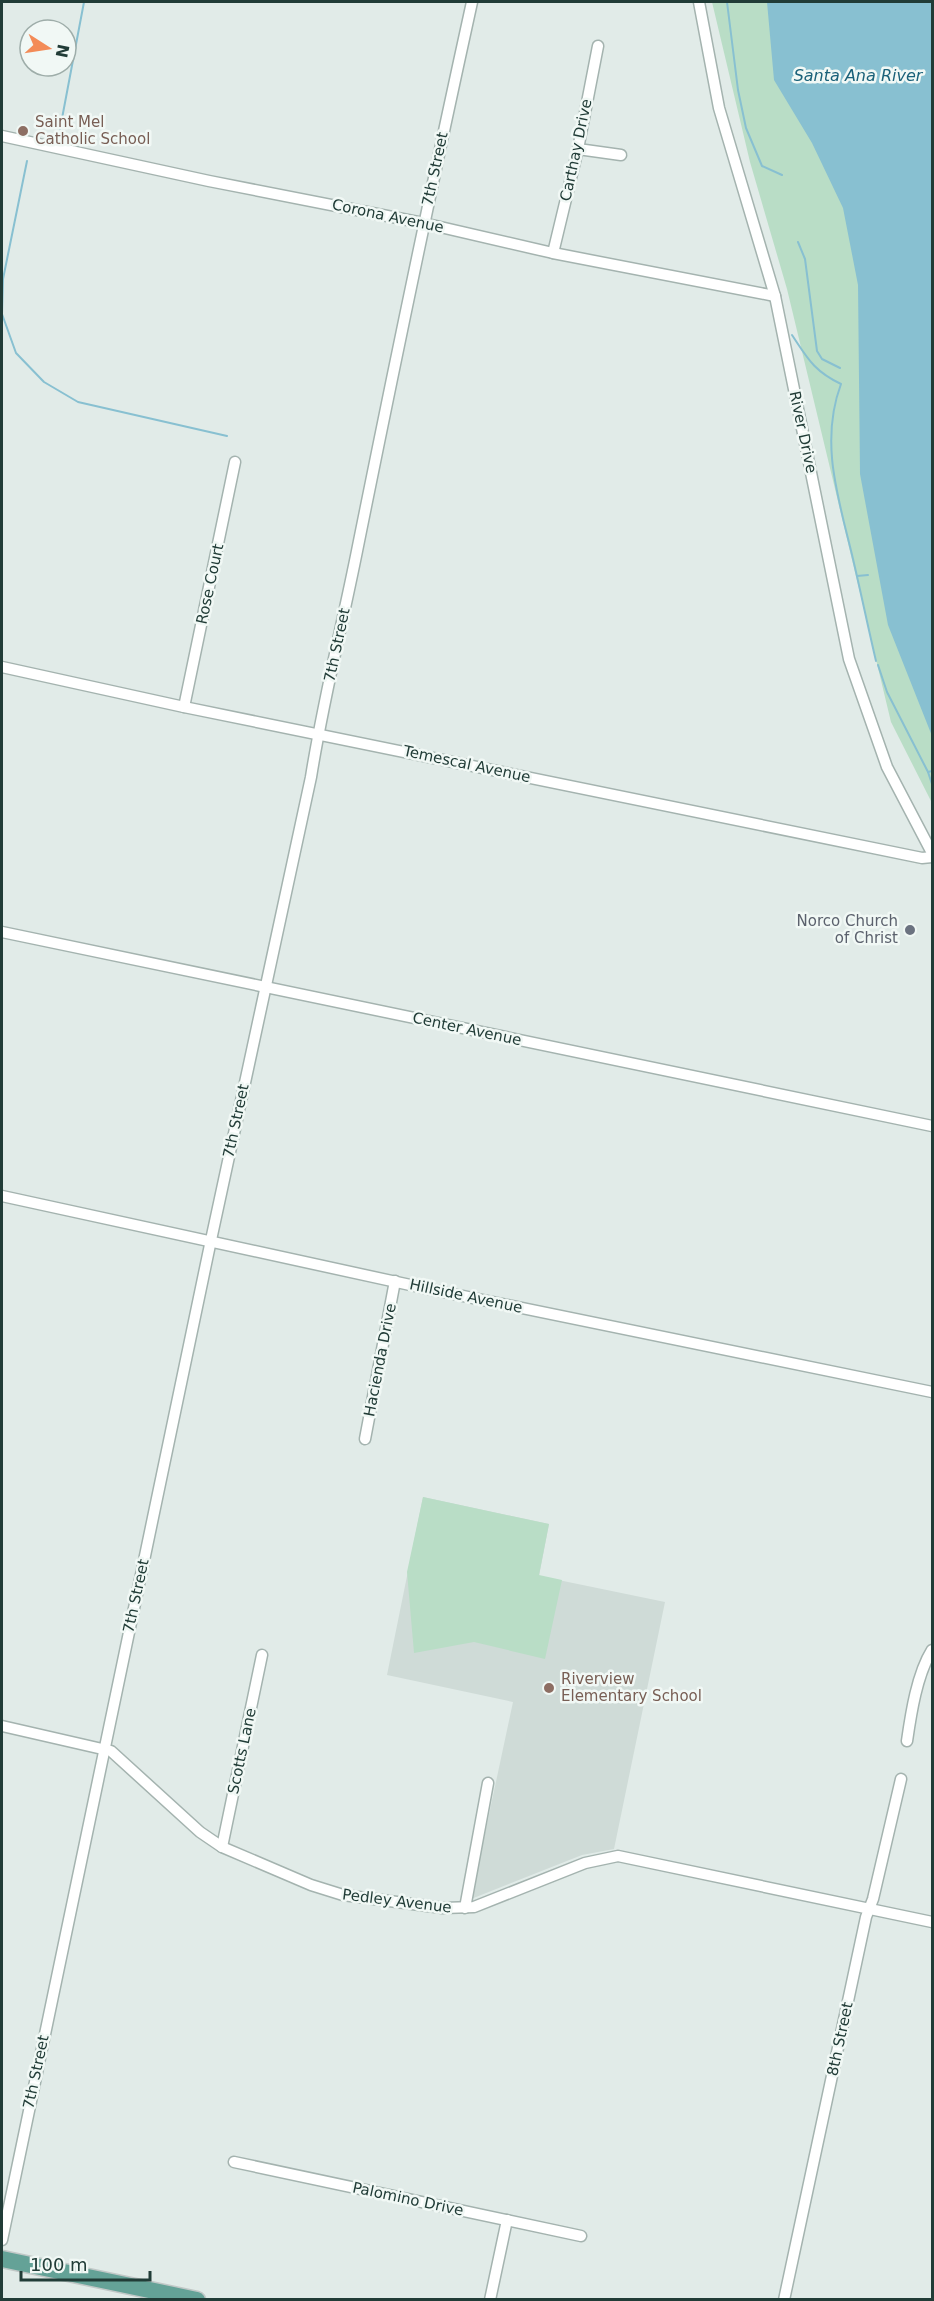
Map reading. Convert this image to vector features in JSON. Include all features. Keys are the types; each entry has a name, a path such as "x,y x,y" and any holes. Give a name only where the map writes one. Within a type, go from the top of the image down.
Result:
{"main road":[{"path":"2,2259 197,2300"}],"street":[{"name":"7th Street","path":"2,2240 211,1240 311,777 423,223 472,2"},
{"name":"River Drive","path":"699,2 719,108 775,296 849,659 887,767 933,855"},
{"name":"Carthay Drive","path":"553,253 578,149 598,46"},
{"name":"Corona Avenue","path":"2,136 209,181 423,223 553,253 775,296"},
{"path":"578,149 621,155"},
{"name":"Rose Court","path":"184,707 236,462"},
{"name":"Temescal Avenue","path":"2,667 184,707 899,854 922,858 933,855"},
{"name":"Center Avenue","path":"2,932 933,1126"},
{"name":"Hillside Avenue","path":"2,1196 396,1281 933,1392"},
{"name":"Hacienda Drive","path":"365,1439 396,1281"},
{"path":"906,1741 912,1708 927,1658 933,1650"},
{"name":"Scotts Lane","path":"222,1847 262,1656"},
{"name":"Pedley Avenue","path":"2,1726 111,1751 200,1832 222,1847 269,1869 343,1895 443,1908 474,1907 585,1863 618,1856 933,1922"},
{"name":"8th Street","path":"784,2300 863,1928 901,1779"},
{"path":"465,1908 488,1783"},
{"name":"Palomino Drive","path":"234,2162 581,2236"},
{"path":"490,2300 507,2220"}],"shaded area":[{"name":"Riverview Elementary School","path":"423,1497 549,1524 539,1576 665,1602 614,1849 582,1855 471,1899 513,1702 387,1675"}],"green space":[{"path":"712,2 850,2 932,567 932,803 891,722 787,289 750,162"},
{"path":"423,1497 549,1524 539,1575 562,1580 545,1659 474,1642 414,1653 407,1572"}],"water":[{"name":"Santa Ana River","path":"767,2 932,2 932,736 888,625 860,474 858,285 843,208 812,143 774,80"}],"waterway":[{"path":"60,129 84,2"},
{"path":"727,2 738,90 746,128 762,166 782,175"},
{"path":"27,161 3,279 2,314 16,353 44,382 78,402 227,436"},
{"path":"798,242 805,259 817,351 822,359 840,368"},
{"path":"792,335 807,358 818,369 841,384 835,406 831,450 837,493 876,661"},
{"path":"857,576 868,575"},
{"path":"878,665 887,692 928,772"},
{"path":"932,771 928,772 932,784"}],"place":[{"name":"Saint Mel Catholic School","path":"23,131"},
{"name":"Norco Church of Christ","path":"910,930"},
{"name":"Riverview Elementary School","path":"549,1688"}]}
